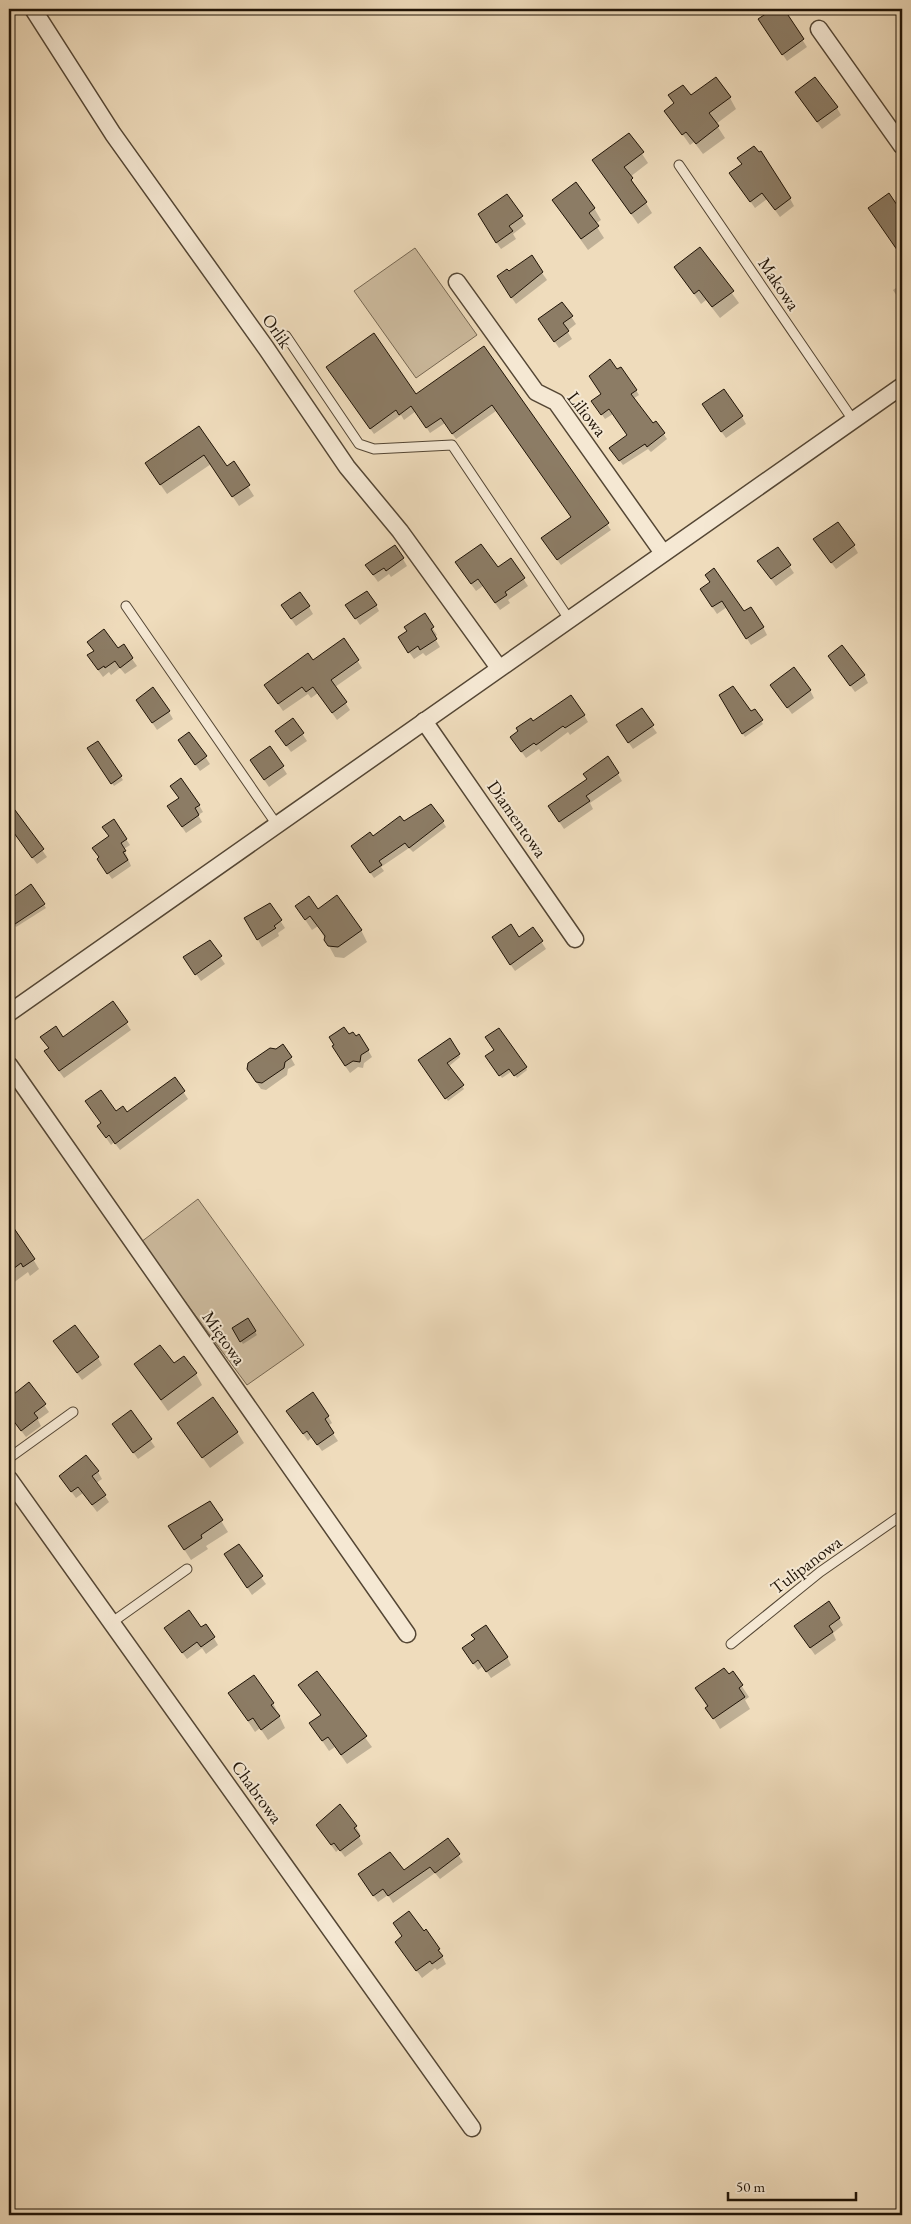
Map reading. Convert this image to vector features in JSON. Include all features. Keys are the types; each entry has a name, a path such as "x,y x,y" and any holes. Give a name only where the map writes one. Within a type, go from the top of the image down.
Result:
{"street":[{"name":"Orlik","path":"33,9 113,134 266,348 347,467 400,531 499,668"},
{"path":"819,29 902,146"},
{"name":"Liliowa","path":"456,282 536,392 556,402 663,553"},
{"path":"11,1006 277,825 902,386"},
{"name":"Diamentowa","path":"424,721 575,939"},
{"name":"Miętowa","path":"9,1065 407,1634"},
{"name":"Chabrowa","path":"9,1479 472,2128"}],"lane":[{"name":"Makowa","path":"679,165 853,420"},
{"path":"286,336 359,444 374,449 452,445 569,619"},
{"path":"126,606 277,825"},
{"path":"9,1458 73,1412"},
{"name":"Tulipanowa","path":"731,1644 820,1572 902,1515"},
{"path":"111,1623 187,1569"}],"shaded area":[{"path":"415,248 477,335 416,378 354,291"},
{"path":"198,1199 304,1345 247,1385 141,1242"}],"building":[{"path":"773,9 784,9 804,39 782,55 758,19"},
{"path":"716,77 731,97 709,113 719,126 696,144 686,132 682,135 664,111 674,103 668,95 683,85 691,95"},
{"path":"815,77 838,107 817,122 795,92"},
{"path":"629,133 644,152 624,167 647,202 631,214 592,160"},
{"path":"754,146 759,152 761,151 791,198 775,210 762,193 750,202 729,173 742,164 737,158"},
{"path":"576,182 595,208 589,213 599,226 581,239 552,200"},
{"path":"889,193 897,205 902,201 902,257 868,208"},
{"path":"507,194 523,216 509,226 513,231 496,243 478,214"},
{"path":"700,247 734,291 712,307 699,290 694,294 674,267"},
{"path":"532,255 543,272 511,298 497,276 507,269 509,271"},
{"path":"562,302 573,316 563,323 569,331 554,342 538,319"},
{"path":"374,333 416,394 484,346 609,523 557,560 541,538 571,517 492,405 452,434 441,418 426,428 411,406 399,415 396,410 370,429 326,367"},
{"path":"610,359 617,369 621,367 637,390 631,394 653,423 656,421 665,433 647,447 645,444 619,461 609,448 627,435 609,409 601,415 591,401 601,394 589,376"},
{"path":"724,389 743,416 721,432 702,404"},
{"path":"199,426 227,466 234,461 250,485 232,497 204,455 160,485 145,463"},
{"path":"838,522 855,545 831,563 813,539"},
{"path":"481,544 498,567 511,558 525,578 505,592 507,595 495,603 478,579 471,584 455,562"},
{"path":"395,545 404,558 386,571 384,568 373,575 365,565"},
{"path":"778,547 791,565 771,579 757,561"},
{"path":"714,568 744,611 751,607 764,627 746,639 722,601 712,607 700,589 710,582 705,575"},
{"path":"367,591 377,605 355,619 345,605"},
{"path":"300,592 310,606 291,619 281,605"},
{"path":"425,613 434,627 431,629 437,639 420,650 418,646 408,653 398,637 407,631 404,627"},
{"path":"104,629 118,648 124,644 133,658 120,668 115,661 105,668 104,666 98,670 87,655 94,651 87,642"},
{"path":"344,638 359,660 331,680 347,702 332,713 313,687 306,692 302,687 278,704 264,685 308,653 313,660"},
{"path":"842,645 865,675 850,686 828,656"},
{"path":"794,667 811,690 787,708 770,685"},
{"path":"733,686 751,711 755,709 763,720 742,734 719,695"},
{"path":"153,687 170,711 152,723 136,700"},
{"path":"571,695 585,715 521,752 510,737 518,731 516,728 531,718 533,721"},
{"path":"642,708 654,725 628,743 616,725"},
{"path":"293,718 304,733 286,746 275,731"},
{"path":"189,732 207,756 195,765 178,740"},
{"path":"98,741 122,776 111,784 87,748"},
{"path":"270,746 284,766 264,780 250,760"},
{"path":"608,756 619,773 586,796 590,801 559,822 548,806 587,779 583,774"},
{"path":"181,778 200,805 195,808 199,815 182,827 167,806 179,798 170,786"},
{"path":"9,802 44,849 32,858 9,826"},
{"path":"431,804 444,821 409,848 405,843 379,861 382,865 370,873 351,846 370,832 373,836 400,816 404,821"},
{"path":"114,819 127,839 121,843 126,851 123,852 128,860 107,874 97,859 99,857 92,848 109,836 102,827"},
{"path":"31,884 45,904 9,928 9,900"},
{"path":"337,895 362,930 338,947 328,946 324,940 325,936 310,916 305,920 295,906 309,896 318,909"},
{"path":"270,903 282,920 274,926 276,928 257,940 244,918"},
{"path":"511,924 519,937 533,927 543,941 510,965 492,937"},
{"path":"210,940 222,956 195,975 183,957"},
{"path":"113,1001 128,1022 59,1071 44,1051 49,1048 40,1037 56,1026 63,1037"},
{"path":"344,1027 349,1034 353,1032 356,1036 359,1034 369,1050 361,1055 360,1062 353,1061 345,1066 332,1046 334,1045 329,1037"},
{"path":"499,1028 527,1067 514,1076 509,1069 499,1076 485,1056 494,1050 485,1037"},
{"path":"450,1038 460,1054 447,1063 464,1085 445,1099 418,1060"},
{"path":"283,1044 292,1057 285,1062 284,1068 262,1083 256,1082 247,1069 248,1063 270,1048 276,1049"},
{"path":"175,1077 185,1091 115,1144 109,1135 106,1138 97,1126 101,1123 85,1101 101,1090 116,1111 123,1106 127,1112"},
{"path":"9,1221 35,1259 23,1267 21,1263 9,1272"},
{"path":"248,1318 256,1331 240,1342 232,1328"},
{"path":"75,1325 99,1357 77,1373 53,1341"},
{"path":"160,1345 174,1363 184,1356 197,1373 161,1400 134,1364"},
{"path":"29,1382 46,1404 34,1413 38,1418 21,1431 10,1416 14,1413 9,1406 9,1398"},
{"path":"313,1392 329,1416 325,1419 334,1433 317,1445 307,1431 303,1434 286,1411"},
{"path":"213,1397 238,1432 202,1458 177,1423"},
{"path":"131,1410 152,1439 133,1453 112,1424"},
{"path":"86,1455 99,1471 92,1476 106,1495 92,1505 78,1487 71,1492 59,1476"},
{"path":"210,1501 223,1520 201,1535 202,1538 184,1550 168,1526"},
{"path":"239,1544 263,1576 247,1588 224,1554"},
{"path":"829,1601 840,1618 829,1626 833,1632 810,1648 794,1626"},
{"path":"189,1610 201,1627 206,1624 215,1637 201,1647 197,1642 182,1653 164,1628"},
{"path":"486,1625 508,1657 486,1672 478,1660 473,1664 462,1648 475,1639 471,1635"},
{"path":"724,1668 729,1674 733,1671 743,1685 739,1688 745,1697 713,1719 705,1708 708,1706 695,1688"},
{"path":"317,1671 367,1736 341,1755 328,1737 322,1741 309,1723 321,1715 298,1685"},
{"path":"254,1675 274,1703 271,1705 280,1716 261,1730 253,1718 248,1721 228,1693"},
{"path":"340,1804 357,1826 354,1828 360,1836 340,1851 334,1843 331,1845 316,1825"},
{"path":"448,1838 460,1854 435,1873 430,1867 388,1896 383,1889 373,1896 358,1874 390,1852 404,1870"},
{"path":"409,1911 424,1931 426,1929 443,1956 432,1964 430,1961 416,1971 395,1942 402,1936 393,1923"}]}
